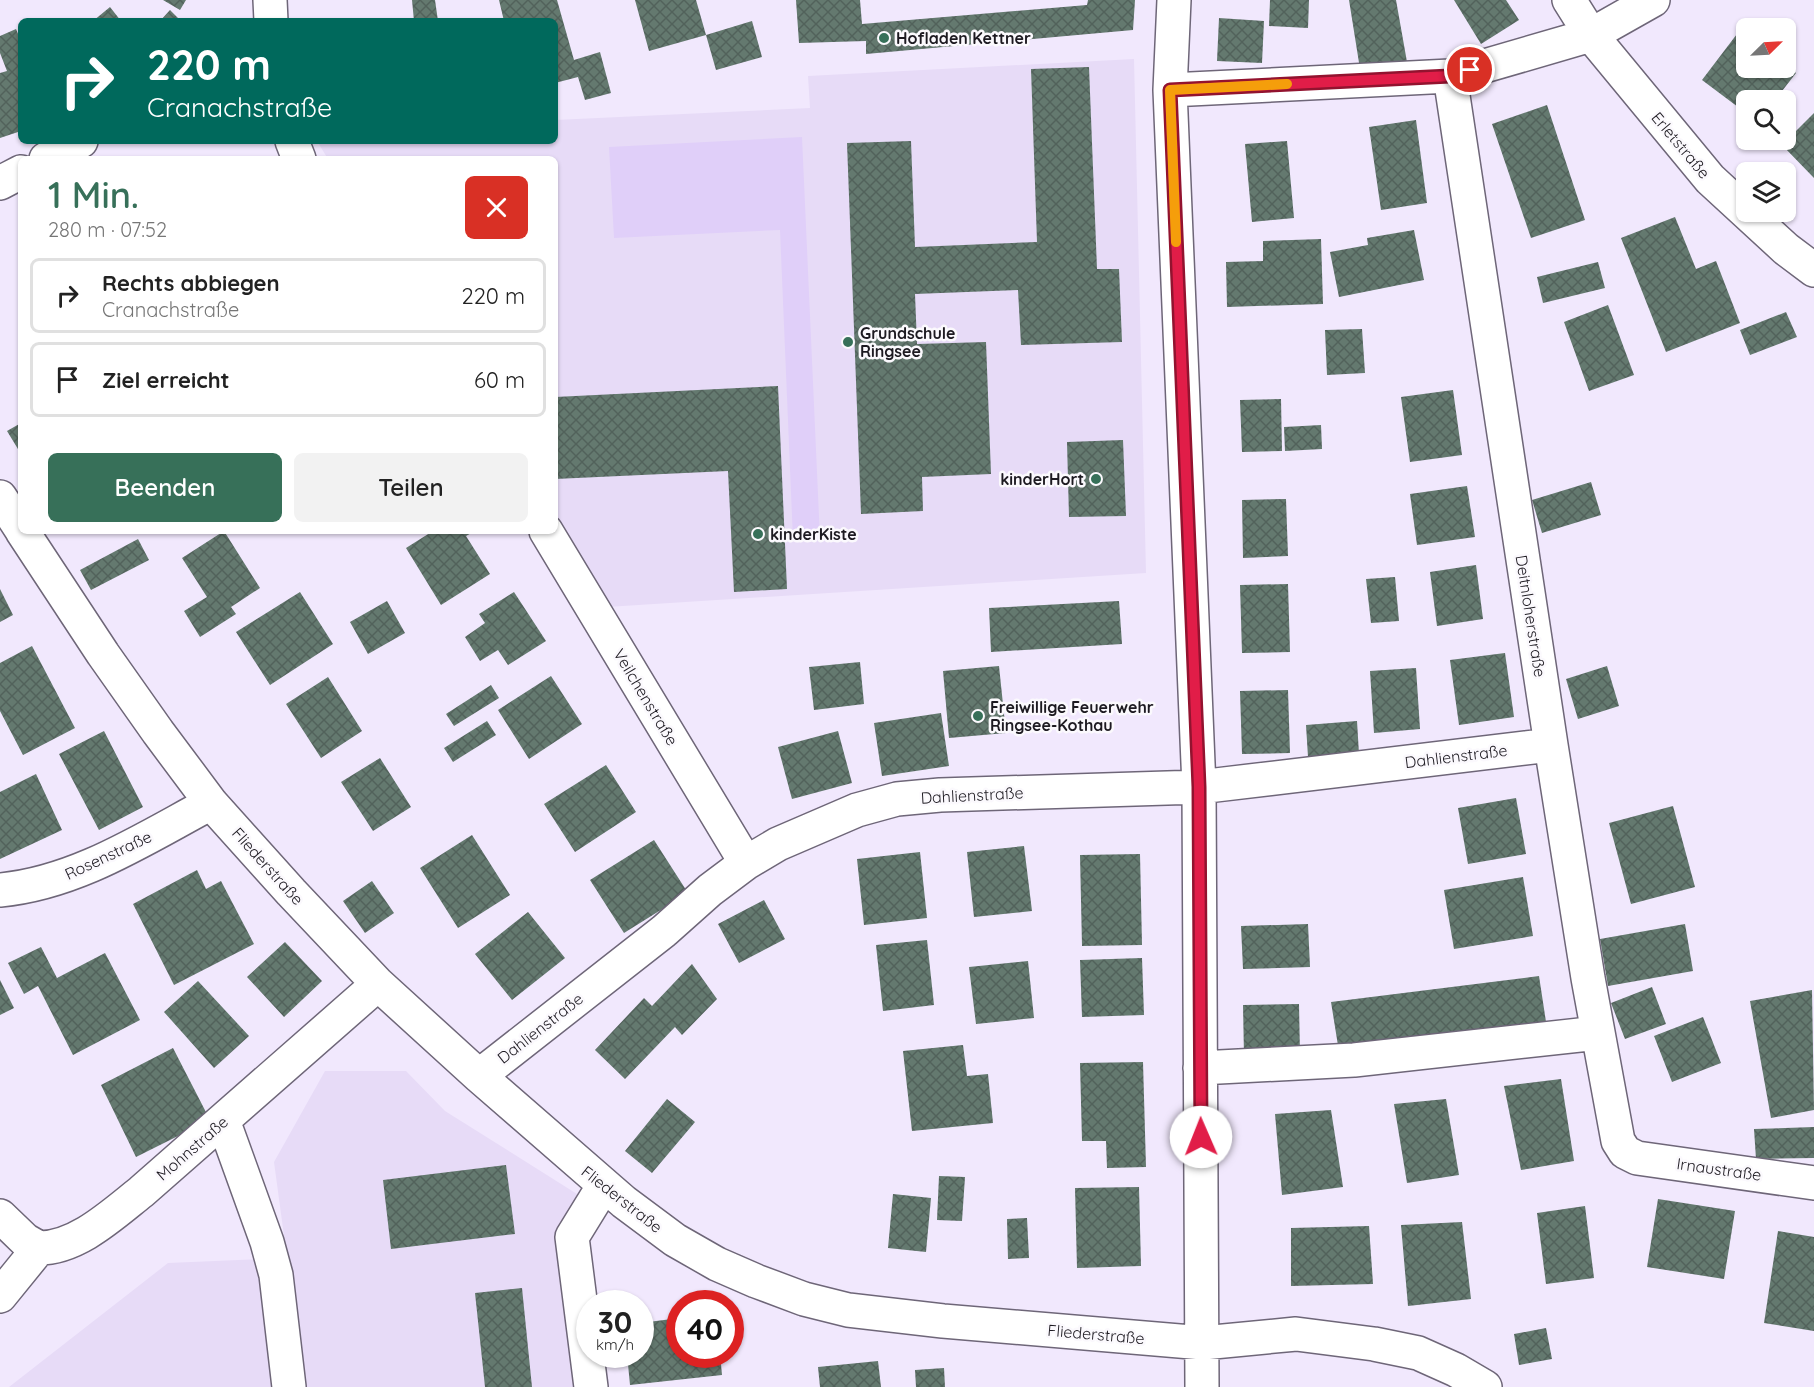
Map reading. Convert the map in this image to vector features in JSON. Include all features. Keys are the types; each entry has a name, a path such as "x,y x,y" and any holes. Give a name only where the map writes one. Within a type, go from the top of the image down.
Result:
{"street":[{"path":"270,0 272,18"},
{"path":"1174,0 1170,90 1199,787 1202,1387"},
{"name":"Erletstraße","path":"1569,0 1591,35 1710,179 1786,249 1814,270"},
{"path":"1170,90 1450,76 1591,35 1653,0"},
{"name":"Deitnloherstraße","path":"1450,76 1551,745 1598,1033 1618,1141 1625,1152"},
{"path":"52,156 75,144"},
{"path":"0,183 18,174"},
{"name":"Fliederstraße","path":"0,497 18,524"},
{"name":"Fliederstraße","path":"25,534 103,654 212,803 291,892 378,984 478,1076 604,1185 675,1240 692,1250 756,1281 804,1299 848,1310 943,1321 1203,1343 1296,1334 1374,1344 1418,1353 1456,1370 1485,1387"},
{"name":"Veilchenstraße","path":"548,534 746,863"},
{"name":"Dahlienstraße","path":"478,1076 664,931 710,890 746,863 778,844 856,810 897,799 940,795 1199,787 1551,745"},
{"name":"Rosenstraße","path":"0,890 27,887 60,878 103,860 212,803"},
{"name":"Mohnstraße","path":"39,1248 53,1248 68,1243 110,1216 224,1120 378,984"},
{"path":"1200,1068 1354,1060 1598,1033"},
{"path":"224,1120 267,1242 276,1275 289,1387"},
{"name":"Irnaustraße","path":"1625,1152 1637,1158 1814,1184"},
{"path":"591,1387 572,1237 604,1185"},
{"path":"0,1216 25,1240 39,1248 0,1296"}],"shaded area":[{"name":"Grundschule Ringsee","path":"1134,59 1146,573 607,607 558,529 558,156 326,156 319,144 558,144 558,120 810,108 808,76"},
{"path":"802,137 820,539 793,540 780,230 614,238 609,147"},
{"path":"325,1071 406,1071 445,1111 577,1194 587,1290 576,1290 576,1368 596,1368 598,1387 9,1387 168,1263 287,1258 274,1162"}],"building":[{"path":"163,0 186,0 180,10"},
{"path":"412,0 435,0 438,18 414,18"},
{"path":"499,0 557,0 574,60 600,52 611,93 585,100 578,77 558,82 558,18 503,18"},
{"path":"635,0 696,0 706,35 649,51"},
{"path":"796,0 860,0 862,24 1087,5 1088,0 1135,0 1133,30 866,54 866,41 799,43"},
{"path":"1270,0 1309,0 1308,28 1269,26"},
{"path":"1349,0 1396,0 1407,62 1360,69"},
{"path":"1454,0 1506,0 1519,20 1481,44"},
{"path":"110,7 119,18 97,18"},
{"path":"170,10 178,18 163,18"},
{"path":"1219,18 1264,21 1262,63 1217,61"},
{"path":"752,21 762,57 716,70 706,35"},
{"path":"16,29 18,34 18,132 0,138 0,73 7,71 0,53 0,36"},
{"path":"1736,35 1736,78 1792,78 1783,90 1736,90 1736,106 1702,80"},
{"path":"1089,67 1097,269 1119,269 1122,342 1021,345 1018,290 915,294 917,344 986,342 991,474 922,477 923,511 861,514 847,143 911,141 915,247 1037,242 1031,69"},
{"path":"1547,105 1585,220 1531,238 1492,124"},
{"path":"1814,113 1814,178 1787,150 1796,150 1796,131"},
{"path":"1416,120 1427,203 1381,210 1369,127"},
{"path":"1287,141 1294,218 1252,222 1245,144"},
{"path":"1675,217 1696,269 1716,261 1740,323 1666,352 1621,238"},
{"path":"1414,230 1424,280 1339,297 1330,252 1368,245 1367,238"},
{"path":"1321,239 1323,304 1227,307 1226,262 1263,261 1263,241"},
{"path":"1598,262 1605,288 1543,303 1537,277"},
{"path":"1608,305 1634,375 1589,391 1564,322"},
{"path":"1786,312 1797,337 1750,355 1740,330"},
{"path":"1362,329 1365,373 1327,375 1325,330"},
{"name":"kinderKiste","path":"778,386 787,589 734,592 728,471 558,479 558,397"},
{"path":"1453,390 1462,455 1410,462 1401,397"},
{"path":"1281,399 1282,451 1242,452 1240,400"},
{"path":"18,425 18,449 7,431"},
{"path":"1321,425 1322,449 1285,451 1284,427"},
{"name":"kinderHort","path":"1123,440 1126,516 1069,517 1067,442"},
{"path":"1591,482 1601,515 1542,533 1532,500"},
{"path":"1467,486 1475,537 1417,545 1410,494"},
{"path":"1286,499 1288,556 1243,558 1242,500"},
{"path":"219,534 226,534 260,588 231,607 236,614 200,637 184,611 207,597 182,558"},
{"path":"428,534 470,534 466,536 490,574 441,605 406,548"},
{"path":"138,539 149,560 91,590 80,570"},
{"path":"1476,565 1483,619 1437,626 1430,572"},
{"path":"1395,577 1399,621 1371,623 1366,579"},
{"path":"1288,584 1290,652 1242,653 1240,585"},
{"path":"0,589 13,615 0,622"},
{"path":"300,592 333,644 270,685 236,632"},
{"path":"514,592 546,641 508,665 498,650 480,661 465,637 485,623 479,614"},
{"path":"387,601 405,633 368,654 350,622"},
{"path":"1119,601 1122,644 991,652 989,608"},
{"path":"32,646 75,728 23,755 0,711 0,663"},
{"path":"1505,653 1514,717 1459,725 1450,660"},
{"path":"860,662 864,704 814,710 809,667"},
{"path":"999,666 1006,733 949,738 943,671"},
{"path":"1607,666 1619,706 1578,719 1566,679"},
{"path":"1416,668 1420,729 1374,733 1370,671"},
{"path":"551,676 582,724 529,759 498,710"},
{"path":"328,677 362,731 321,758 286,704"},
{"path":"491,685 499,698 454,726 446,714"},
{"path":"1288,690 1290,753 1242,754 1240,691"},
{"path":"941,713 949,766 882,776 874,723"},
{"path":"487,721 496,735 453,762 444,748"},
{"path":"1357,721 1359,754 1308,757 1306,725"},
{"path":"104,731 143,807 99,830 59,754"},
{"path":"838,731 852,783 792,799 778,747"},
{"path":"380,758 411,807 373,831 341,782"},
{"path":"606,765 636,812 575,852 544,804"},
{"path":"36,774 62,830 0,859 0,792"},
{"path":"1516,798 1526,854 1468,864 1458,808"},
{"path":"1673,806 1695,887 1631,904 1609,823"},
{"path":"472,835 510,895 458,928 420,868"},
{"path":"654,840 688,893 624,933 590,880"},
{"path":"1024,846 1032,911 974,917 967,852"},
{"path":"920,852 927,918 864,925 857,859"},
{"path":"1140,854 1142,945 1082,946 1080,855"},
{"path":"197,870 206,889 221,881 254,944 174,985 133,904"},
{"path":"1523,877 1533,936 1454,949 1444,890"},
{"path":"372,881 394,913 365,933 343,901"},
{"path":"764,900 785,939 739,963 718,924"},
{"path":"528,912 565,958 512,1000 475,954"},
{"path":"1308,924 1310,967 1243,969 1241,926"},
{"path":"1685,924 1693,971 1608,986 1600,939"},
{"path":"927,940 934,1005 883,1011 876,945"},
{"path":"285,942 322,981 284,1017 247,977"},
{"path":"41,947 57,978 105,953 140,1020 73,1055 38,986 24,994 8,963"},
{"path":"1142,958 1144,1015 1082,1017 1080,960"},
{"path":"1028,961 1034,1018 976,1024 969,967"},
{"path":"692,964 717,999 682,1035 675,1027 625,1079 595,1050 644,998 652,1006"},
{"path":"1539,976 1548,1035 1340,1058 1331,1002"},
{"path":"0,980 14,1008 0,1015"},
{"path":"198,981 249,1036 214,1068 164,1012"},
{"path":"1652,987 1666,1024 1625,1039 1611,1003"},
{"path":"1812,990 1814,1110 1771,1118 1750,1001"},
{"path":"1299,1004 1300,1054 1244,1056 1243,1005"},
{"path":"1703,1017 1721,1063 1672,1082 1654,1036"},
{"path":"963,1045 967,1076 988,1074 993,1123 912,1131 903,1051"},
{"path":"173,1048 210,1120 136,1157 101,1085"},
{"path":"1143,1062 1146,1167 1107,1168 1106,1141 1082,1141 1080,1063"},
{"path":"1561,1079 1574,1161 1521,1170 1504,1086"},
{"path":"667,1099 695,1122 652,1173 625,1151"},
{"path":"1446,1099 1459,1175 1407,1183 1394,1104"},
{"path":"1331,1110 1343,1187 1282,1195 1275,1114"},
{"path":"1814,1127 1814,1158 1756,1159 1754,1129"},
{"path":"506,1165 515,1234 391,1249 383,1180"},
{"path":"939,1176 965,1177 962,1221 937,1220"},
{"path":"1139,1187 1141,1266 1077,1268 1075,1188"},
{"path":"893,1194 931,1198 926,1252 888,1248"},
{"path":"1658,1199 1735,1211 1724,1279 1647,1267"},
{"path":"1585,1206 1594,1278 1546,1284 1537,1213"},
{"path":"1027,1218 1029,1258 1008,1259 1007,1219"},
{"path":"1462,1222 1471,1299 1408,1306 1401,1225"},
{"path":"1369,1226 1373,1284 1291,1286 1291,1228"},
{"path":"1778,1231 1814,1237 1814,1331 1764,1323"},
{"path":"522,1288 532,1387 485,1387 475,1293"},
{"path":"666,1320 666,1368 721,1368 722,1375 630,1385 628,1368 654,1368 654,1321"},
{"path":"1546,1328 1552,1359 1519,1365 1514,1334"},
{"path":"878,1361 881,1387 820,1387 818,1367"},
{"path":"944,1368 945,1387 916,1387 915,1370"}],"slow traffic":[{"path":"1176,242 1170,90 1287,84"}],"place":[{"name":"Hofladen Kettner","path":"884,38"},
{"name":"Grundschule Ringsee","path":"848,342"},
{"name":"kinderHort","path":"1096,479"},
{"name":"kinderKiste","path":"758,534"},
{"name":"Freiwillige Feuerwehr Ringsee-Kothau","path":"978,716"}],"route":[{"path":"1201,1137 1199,787 1170,90 1450,76 1470,70"}]}
